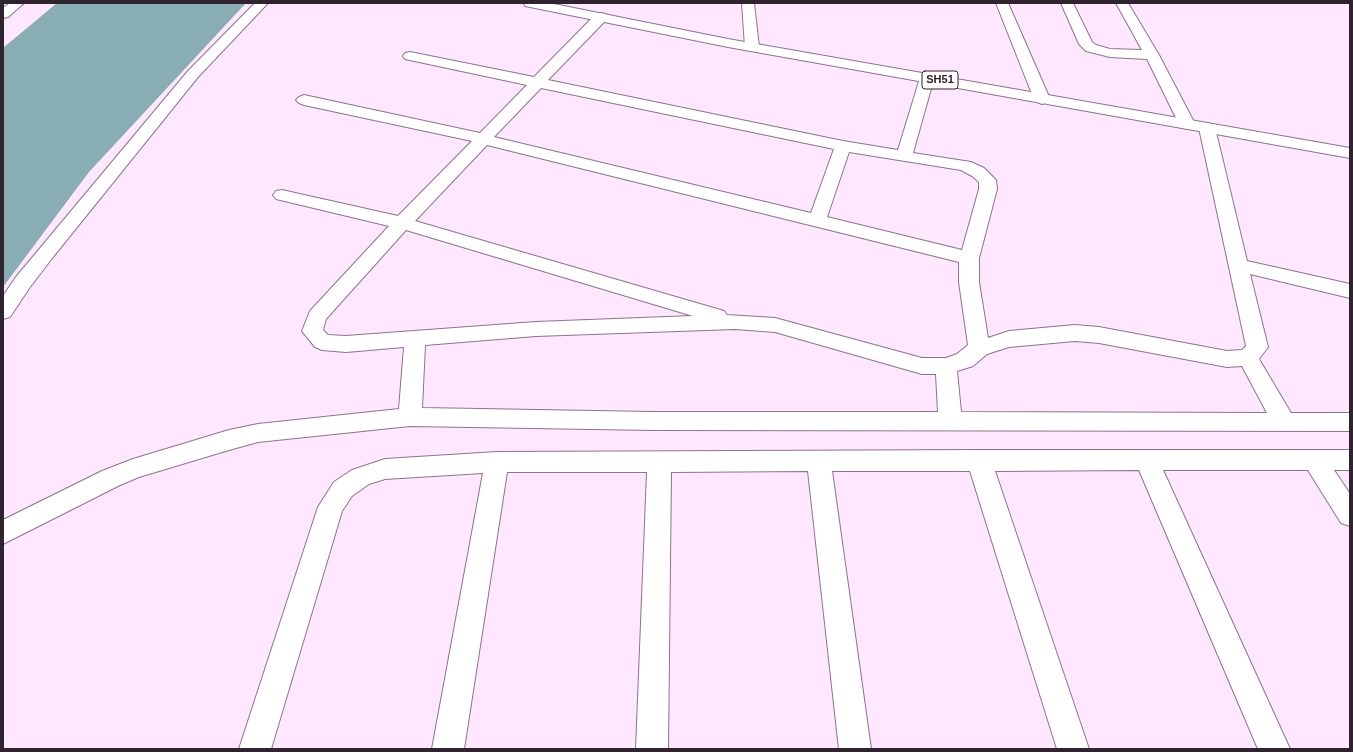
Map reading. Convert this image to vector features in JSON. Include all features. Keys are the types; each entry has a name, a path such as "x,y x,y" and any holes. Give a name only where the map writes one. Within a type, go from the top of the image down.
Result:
{"street":[{"path":"3,14 18,3"},
{"path":"3,312 23,282 46,253 193,74 262,3"},
{"name":"SH51","path":"530,3 752,47 1350,153"},
{"path":"748,3 752,47"},
{"path":"1002,3 1042,99"},
{"path":"1067,3 1086,44 1091,48 1110,53 1152,55"},
{"path":"1122,3 1152,55 1187,124"},
{"path":"601,17 402,223 317,316 312,331 322,342 346,344 536,329 735,322 775,325 922,366 946,366 966,360 979,348 1009,339 1075,334 1099,335 1227,359 1248,358 1257,347 1206,128"},
{"path":"410,56 843,146 965,166 978,172 987,180 988,188 969,258 969,282 979,348"},
{"path":"904,156 927,78"},
{"path":"304,100 484,139 969,258"},
{"path":"817,221 843,146"},
{"path":"282,196 402,223 735,322"},
{"path":"1238,265 1350,291"},
{"path":"410,417 414,339"},
{"path":"1248,358 1284,422"},
{"path":"946,366 950,421"},
{"path":"3,532 111,478 133,469 229,440 258,433 410,417 652,420 1350,422"},
{"path":"255,749 332,507 343,489 361,477 385,469 497,462 659,460 1350,460"},
{"path":"652,749 659,460"},
{"path":"978,460 1073,749"},
{"path":"819,461 855,749"},
{"path":"1147,461 1274,749"},
{"path":"1315,461 1350,515"},
{"path":"448,749 497,462"}],"shaded area":[{"path":"57,3 246,3 89,172 3,287 3,48"}]}
